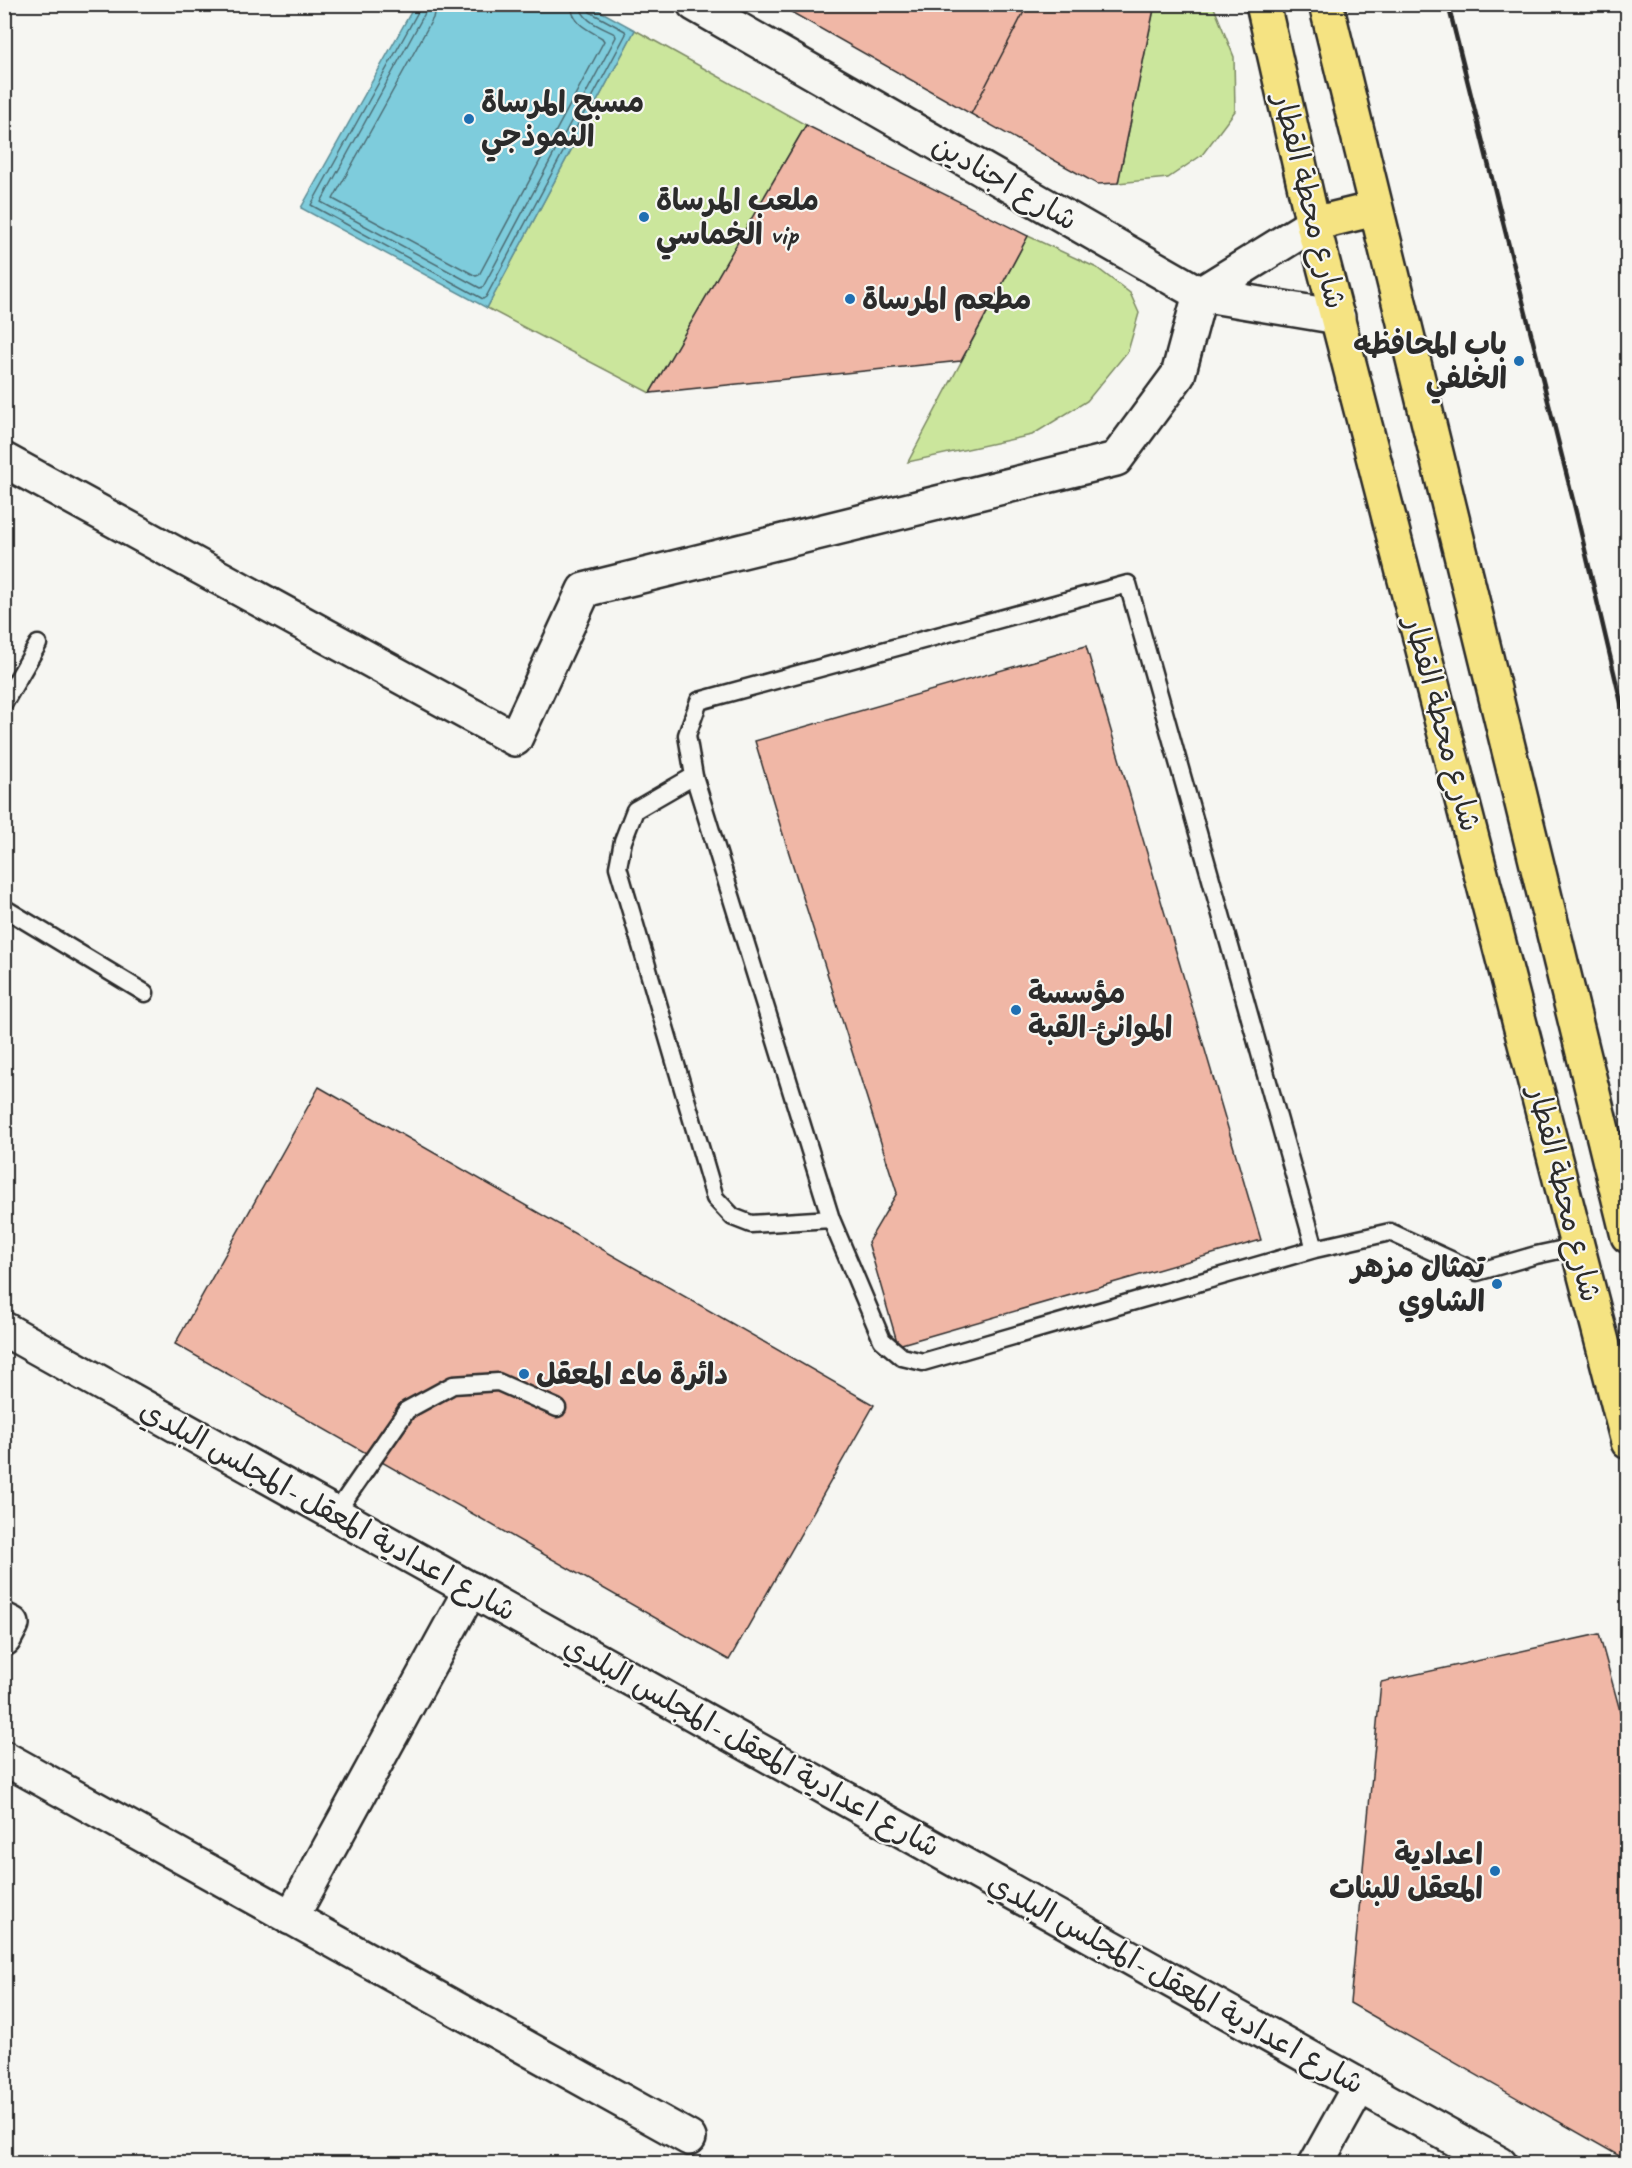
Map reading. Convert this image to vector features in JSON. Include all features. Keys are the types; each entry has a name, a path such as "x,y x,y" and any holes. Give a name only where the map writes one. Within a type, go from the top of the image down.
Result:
{"main road":[{"name":"شارع محطة القطار","path":"1263,4 1313,224 1628,1442"},
{"name":"شارع محطة القطار","path":"1326,4 1628,1236"},
{"path":"1313,224 1375,209"}],"street":[{"name":"شارع اجنادين","path":"694,4 1200,294"},
{"path":"4,460 515,739 584,590 1116,459 1178,375 1200,294 1313,224"},
{"path":"1200,294 1338,317"},
{"name":"شارع اعدادية المعقل -المجلس البلدي","path":"4,1329 1500,2163"},
{"path":"291,1918 471,1589"},
{"path":"4,1758 689,2138"},
{"path":"1316,2163 1359,2085"}],"lane":[{"path":"1314,1249 1128,584 699,701 687,735 694,776 831,1219 882,1340 902,1357 923,1362 1314,1249 1390,1232 1476,1272 1578,1246"},
{"path":"4,703 38,644"},
{"path":"694,776 636,810 623,841 618,867 715,1198 733,1217 751,1224 831,1219"},
{"path":"4,908 145,993"},
{"path":"335,1514 407,1410 453,1385 498,1382 557,1408"}],"green space":[{"path":"1155,5 1213,5 1234,57 1235,111 1202,155 1168,178 1118,183"},
{"name":"ملعب المرساة الخماسي vip","path":"635,30 806,125 650,393 487,308"},
{"path":"1028,236 1097,268 1130,293 1139,313 1128,351 1087,401 1032,435 908,462"}],"water":[{"name":"مسبح المرساة النموذجي","path":"415,5 589,5 635,30 487,308 301,208"}],"building":[{"path":"777,4 1028,4 971,114"},
{"path":"1028,4 1155,4 1118,183 1097,184 971,114"},
{"name":"مطعم المرساة","path":"806,125 1028,236 961,361 650,393"},
{"name":"مؤسسة الموانئ-القبة","path":"1086,646 1261,1240 898,1345 868,1242 897,1193 755,741"},
{"name":"دائرة ماء المعقل","path":"319,1087 874,1405 729,1660 175,1344"},
{"name":"اعدادية المعقل للبنات","path":"1599,1634 1628,1740 1628,2161 1350,2003 1381,1682"}],"railway":[{"path":"1448,4 1577,516 1628,732"}],"place":[{"name":"مسبح المرساة النموذجي","path":"469,119"},
{"name":"ملعب المرساة الخماسي vip","path":"644,217"},
{"name":"مطعم المرساة","path":"850,299"},
{"name":"باب المحافظه الخلفي","path":"1519,361"},
{"name":"مؤسسة الموانئ-القبة","path":"1016,1010"},
{"name":"تمثال مزهر الشاوي","path":"1497,1284"},
{"name":"دائرة ماء المعقل","path":"524,1374"},
{"name":"اعدادية المعقل للبنات","path":"1495,1871"}]}
